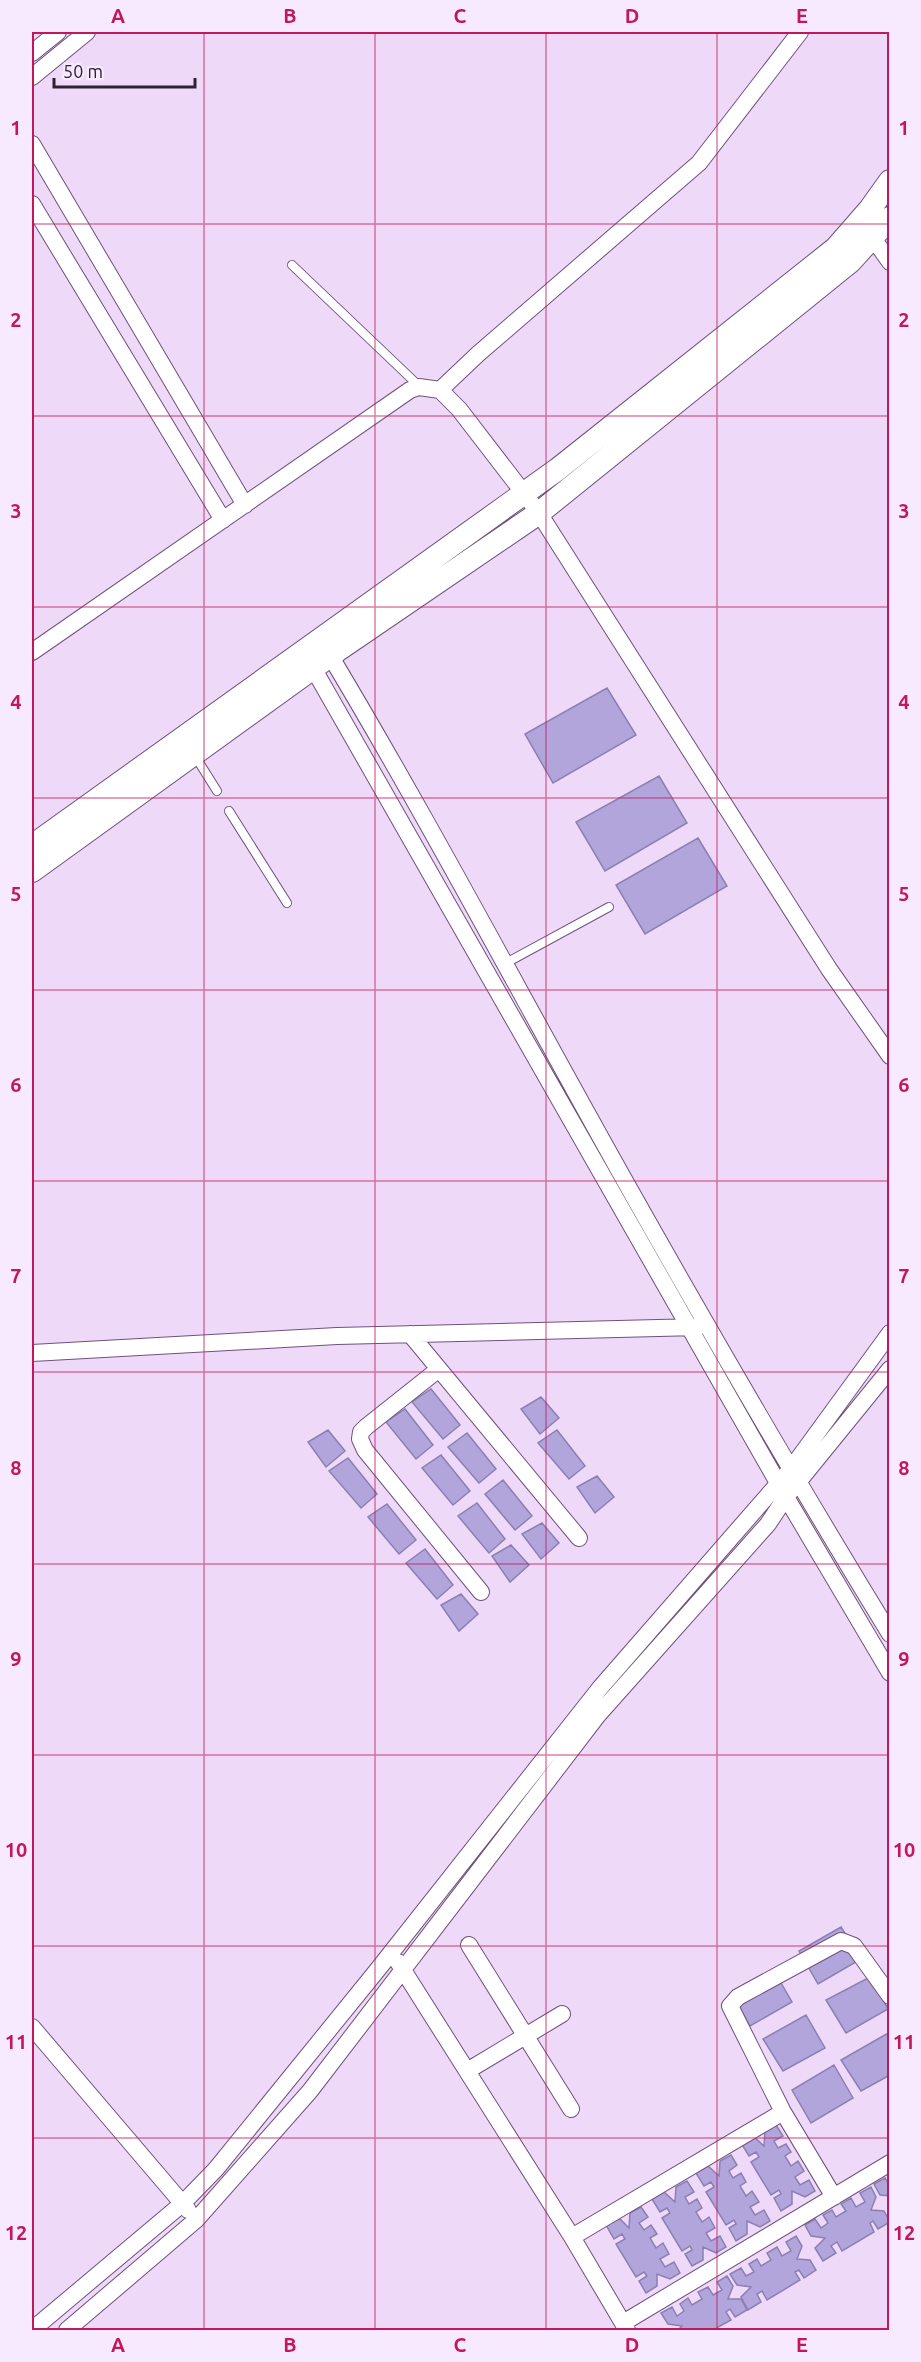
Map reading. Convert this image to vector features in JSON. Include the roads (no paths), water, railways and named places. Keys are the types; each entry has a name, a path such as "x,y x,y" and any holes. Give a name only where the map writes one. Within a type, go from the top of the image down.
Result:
{"main road":[{"path":"32,871 194,754 317,654 558,469 836,248 870,209 890,181"},
{"path":"32,846 317,654 539,513 850,262 890,218"}],"street":[{"path":"32,53 58,32"},
{"path":"32,77 87,32"},
{"path":"440,390 478,354 699,163 800,32"},
{"path":"32,144 245,505"},
{"path":"32,204 223,520"},
{"path":"872,237 890,262"},
{"path":"32,652 400,397 419,387 440,390 488,446 539,513 829,969 890,1056"},
{"path":"317,654 506,963 630,1190 708,1326 787,1483 890,1672"},
{"path":"317,654 689,1327 787,1483 890,1634"},
{"path":"32,1353 410,1334 708,1326"},
{"path":"67,2331 196,2220 310,2091 598,1715 768,1524 787,1483 890,1333"},
{"path":"410,1334 579,1538"},
{"path":"439,1369 366,1427 361,1432 360,1439 364,1450 481,1592"},
{"path":"32,2331 182,2204 216,2169 600,1688 890,1369"},
{"path":"834,2197 783,2112 730,2006 738,1996 841,1941 854,1946 890,1996"},
{"path":"469,1945 571,2109"},
{"path":"392,1951 572,2238 625,2327 890,2163"},
{"path":"466,2071 562,2014"},
{"path":"32,2026 196,2220"},
{"path":"572,2238 783,2112"}],"lane":[{"path":"292,265 419,387"},
{"path":"194,754 217,791"},
{"path":"230,811 287,903"},
{"path":"506,963 609,907"}]}
